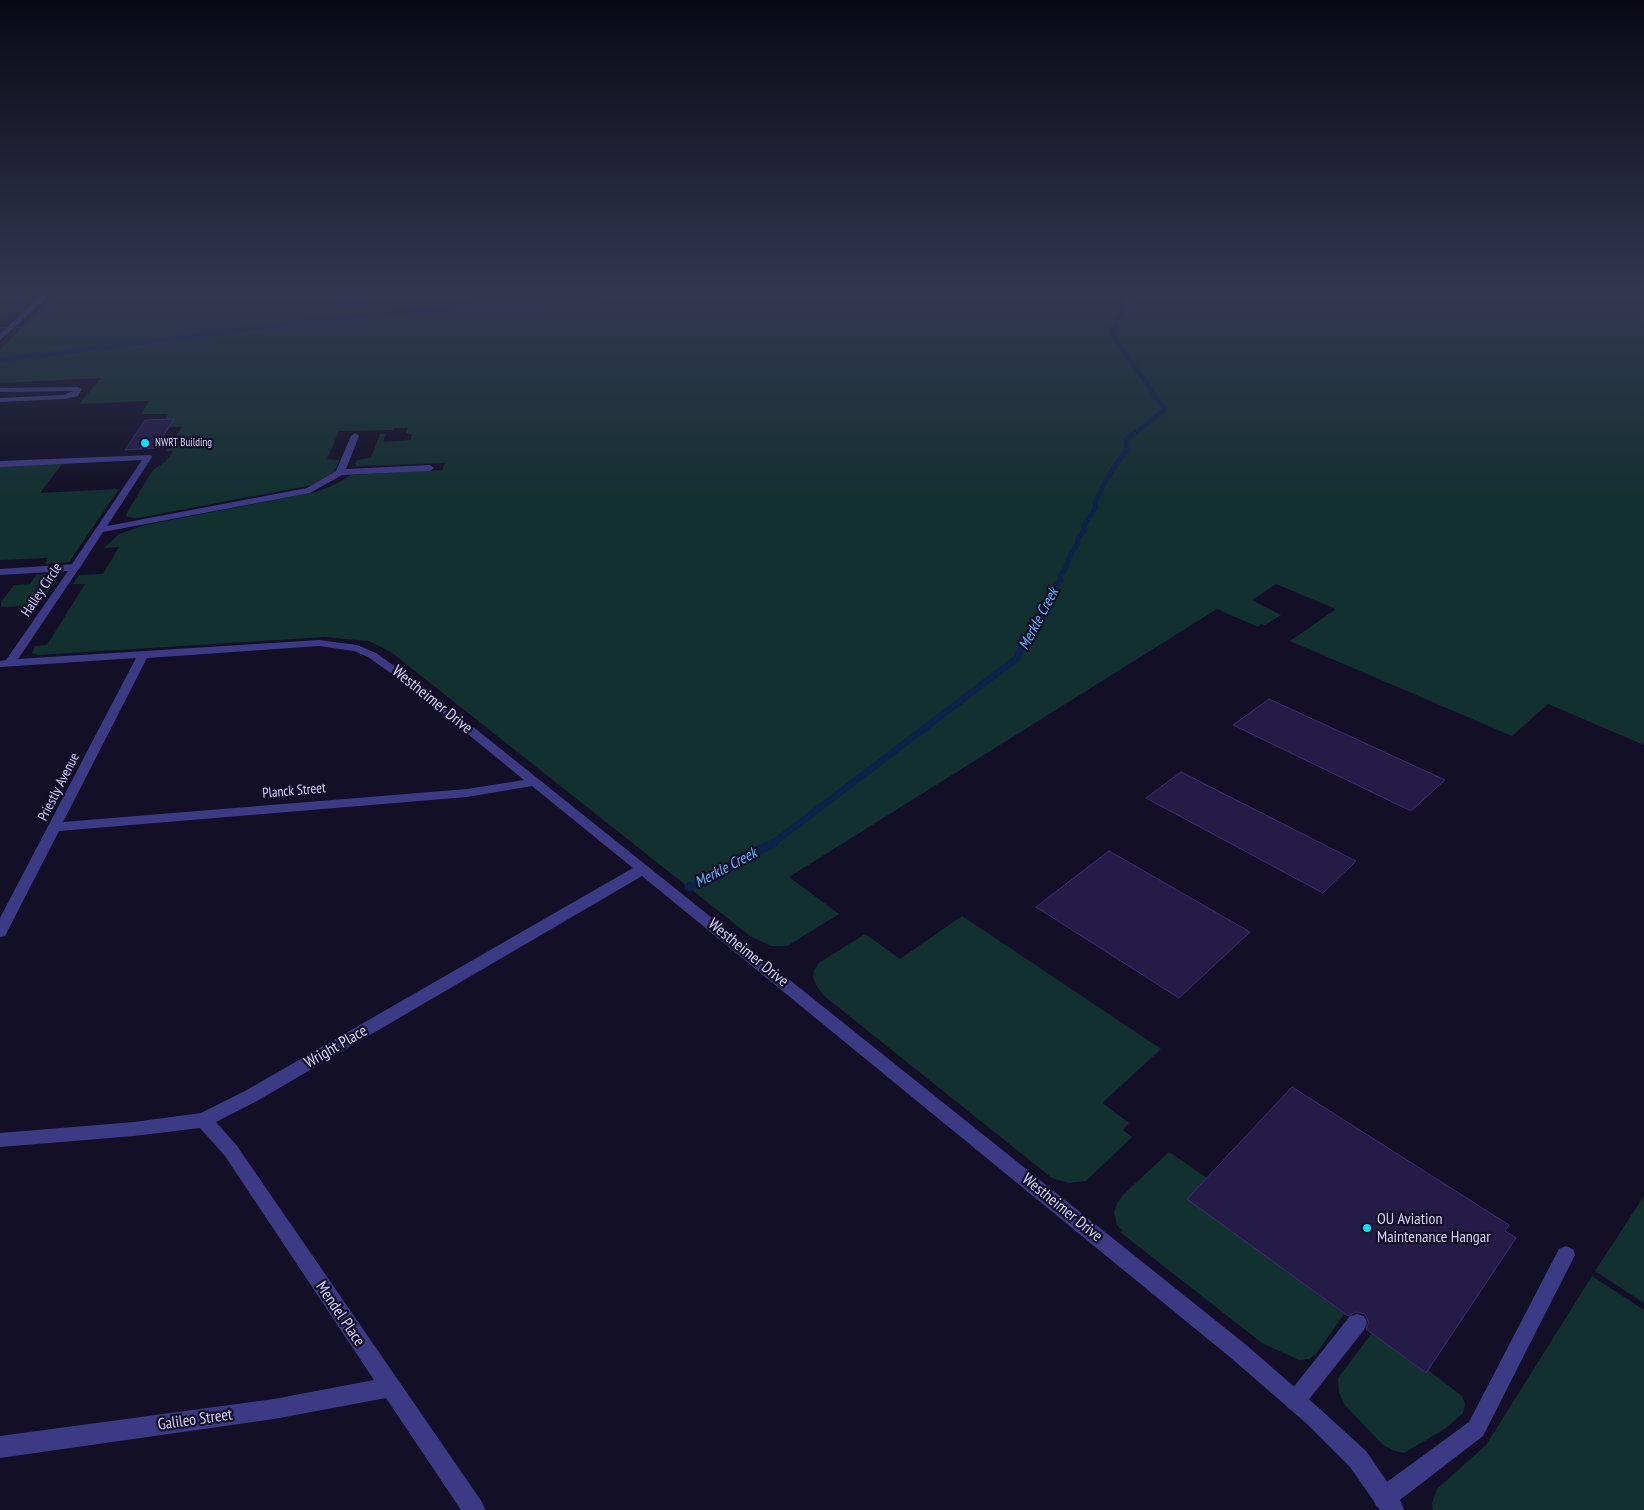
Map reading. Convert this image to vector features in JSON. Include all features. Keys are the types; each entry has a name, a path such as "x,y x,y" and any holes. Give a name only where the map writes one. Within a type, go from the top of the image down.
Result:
{"street":[{"path":"0,390 78,389 75,394 65,398 0,400"},
{"path":"100,530 300,493 325,483 340,472 354,436"},
{"path":"0,464 148,457 75,567"},
{"path":"340,472 430,468"},
{"name":"Halley Circle","path":"0,572 75,567"},
{"name":"Halley Circle","path":"4,664 75,567"},
{"name":"Westheimer Drive","path":"4,664 319,643 357,648 372,655 386,664 643,869 1231,1345 1295,1400 1358,1459 1388,1504"},
{"name":"Priestly Avenue","path":"0,932 143,655"},
{"name":"Planck Street","path":"56,826 467,793 534,782"},
{"name":"Wright Place","path":"0,1140 142,1128 204,1120 251,1096 643,869"},
{"name":"Mendel Place","path":"204,1120 231,1151 474,1510"},
{"path":"1388,1504 1476,1428 1566,1255"},
{"path":"1295,1400 1357,1323"},
{"name":"Galileo Street","path":"0,1447 274,1409 389,1387"}],"green space":[{"path":"0,361 1644,361 1644,745 1548,704 1512,736 1290,641 1336,609 1276,584 1252,600 1281,615 1265,625 1261,624 1258,627 1217,609 789,877 839,914 787,946 771,946 750,936 391,652 369,641 324,637 39,655 32,653 35,646 47,645 85,584 73,584 79,575 103,574 119,547 104,548 119,534 145,525 316,492 336,484 351,475 442,470 445,463 357,466 355,464 357,460 371,458 380,434 388,434 385,435 383,442 411,440 412,435 406,433 408,428 339,431 327,459 339,460 335,471 313,485 137,518 127,517 126,514 153,470 166,461 173,451 166,451 182,427 169,427 174,419 165,419 168,414 141,414 149,401 79,404 101,378 0,383"},
{"path":"62,464 40,493 119,489 69,562 45,564 48,558 0,560 0,465"},
{"path":"36,575 56,576 57,580 42,601 30,606 1,607 1,602 14,585 30,584"},
{"path":"962,916 1161,1049 1102,1103 1129,1123 1123,1130 1132,1137 1086,1181 1069,1183 1052,1178 823,995 815,983 813,977 814,970 819,963 865,934 900,959"},
{"path":"1169,1152 1207,1178 1188,1199 1344,1314 1316,1354 1309,1359 1299,1360 1262,1343 1120,1232 1123,1231 1117,1225 1114,1212 1117,1204 1123,1195"},
{"path":"1644,1196 1644,1303 1595,1271"},
{"path":"1592,1276 1644,1310 1644,1510 1433,1510 1432,1503 1437,1489 1486,1445"},
{"path":"1372,1333 1425,1373 1428,1370 1462,1396 1465,1404 1463,1413 1446,1428 1404,1453 1392,1450 1382,1444 1344,1404 1339,1392 1338,1378"}],"building":[{"path":"174,419 156,448 125,450 145,420"},
{"path":"1269,699 1445,780 1411,811 1233,725"},
{"path":"1181,772 1356,861 1323,893 1146,798"},
{"path":"1109,851 1250,932 1179,998 1036,907"},
{"name":"OU Aviation Maintenance Hangar","path":"1292,1087 1509,1225 1505,1231 1516,1238 1426,1373 1366,1329 1369,1322 1365,1314 1356,1312 1348,1316 1187,1199"}],"waterway":[{"name":"Merkle Creek","path":"1131,361 1164,408 1163,411 1134,434"},
{"name":"Merkle Creek","path":"1043,614 1054,593 1053,589 1061,580 1060,575 1065,570 1071,553 1078,543 1078,538 1085,530 1084,526 1096,507 1095,503 1107,478 1126,450 1126,440 1136,432"},
{"name":"Merkle Creek","path":"772,844 1017,658 1022,647 1034,635 1043,613"},
{"name":"Merkle Creek","path":"689,887 719,875 740,859 772,844"}],"place":[{"name":"NWRT Building","path":"145,443"},
{"name":"OU Aviation Maintenance Hangar","path":"1367,1228"}]}
